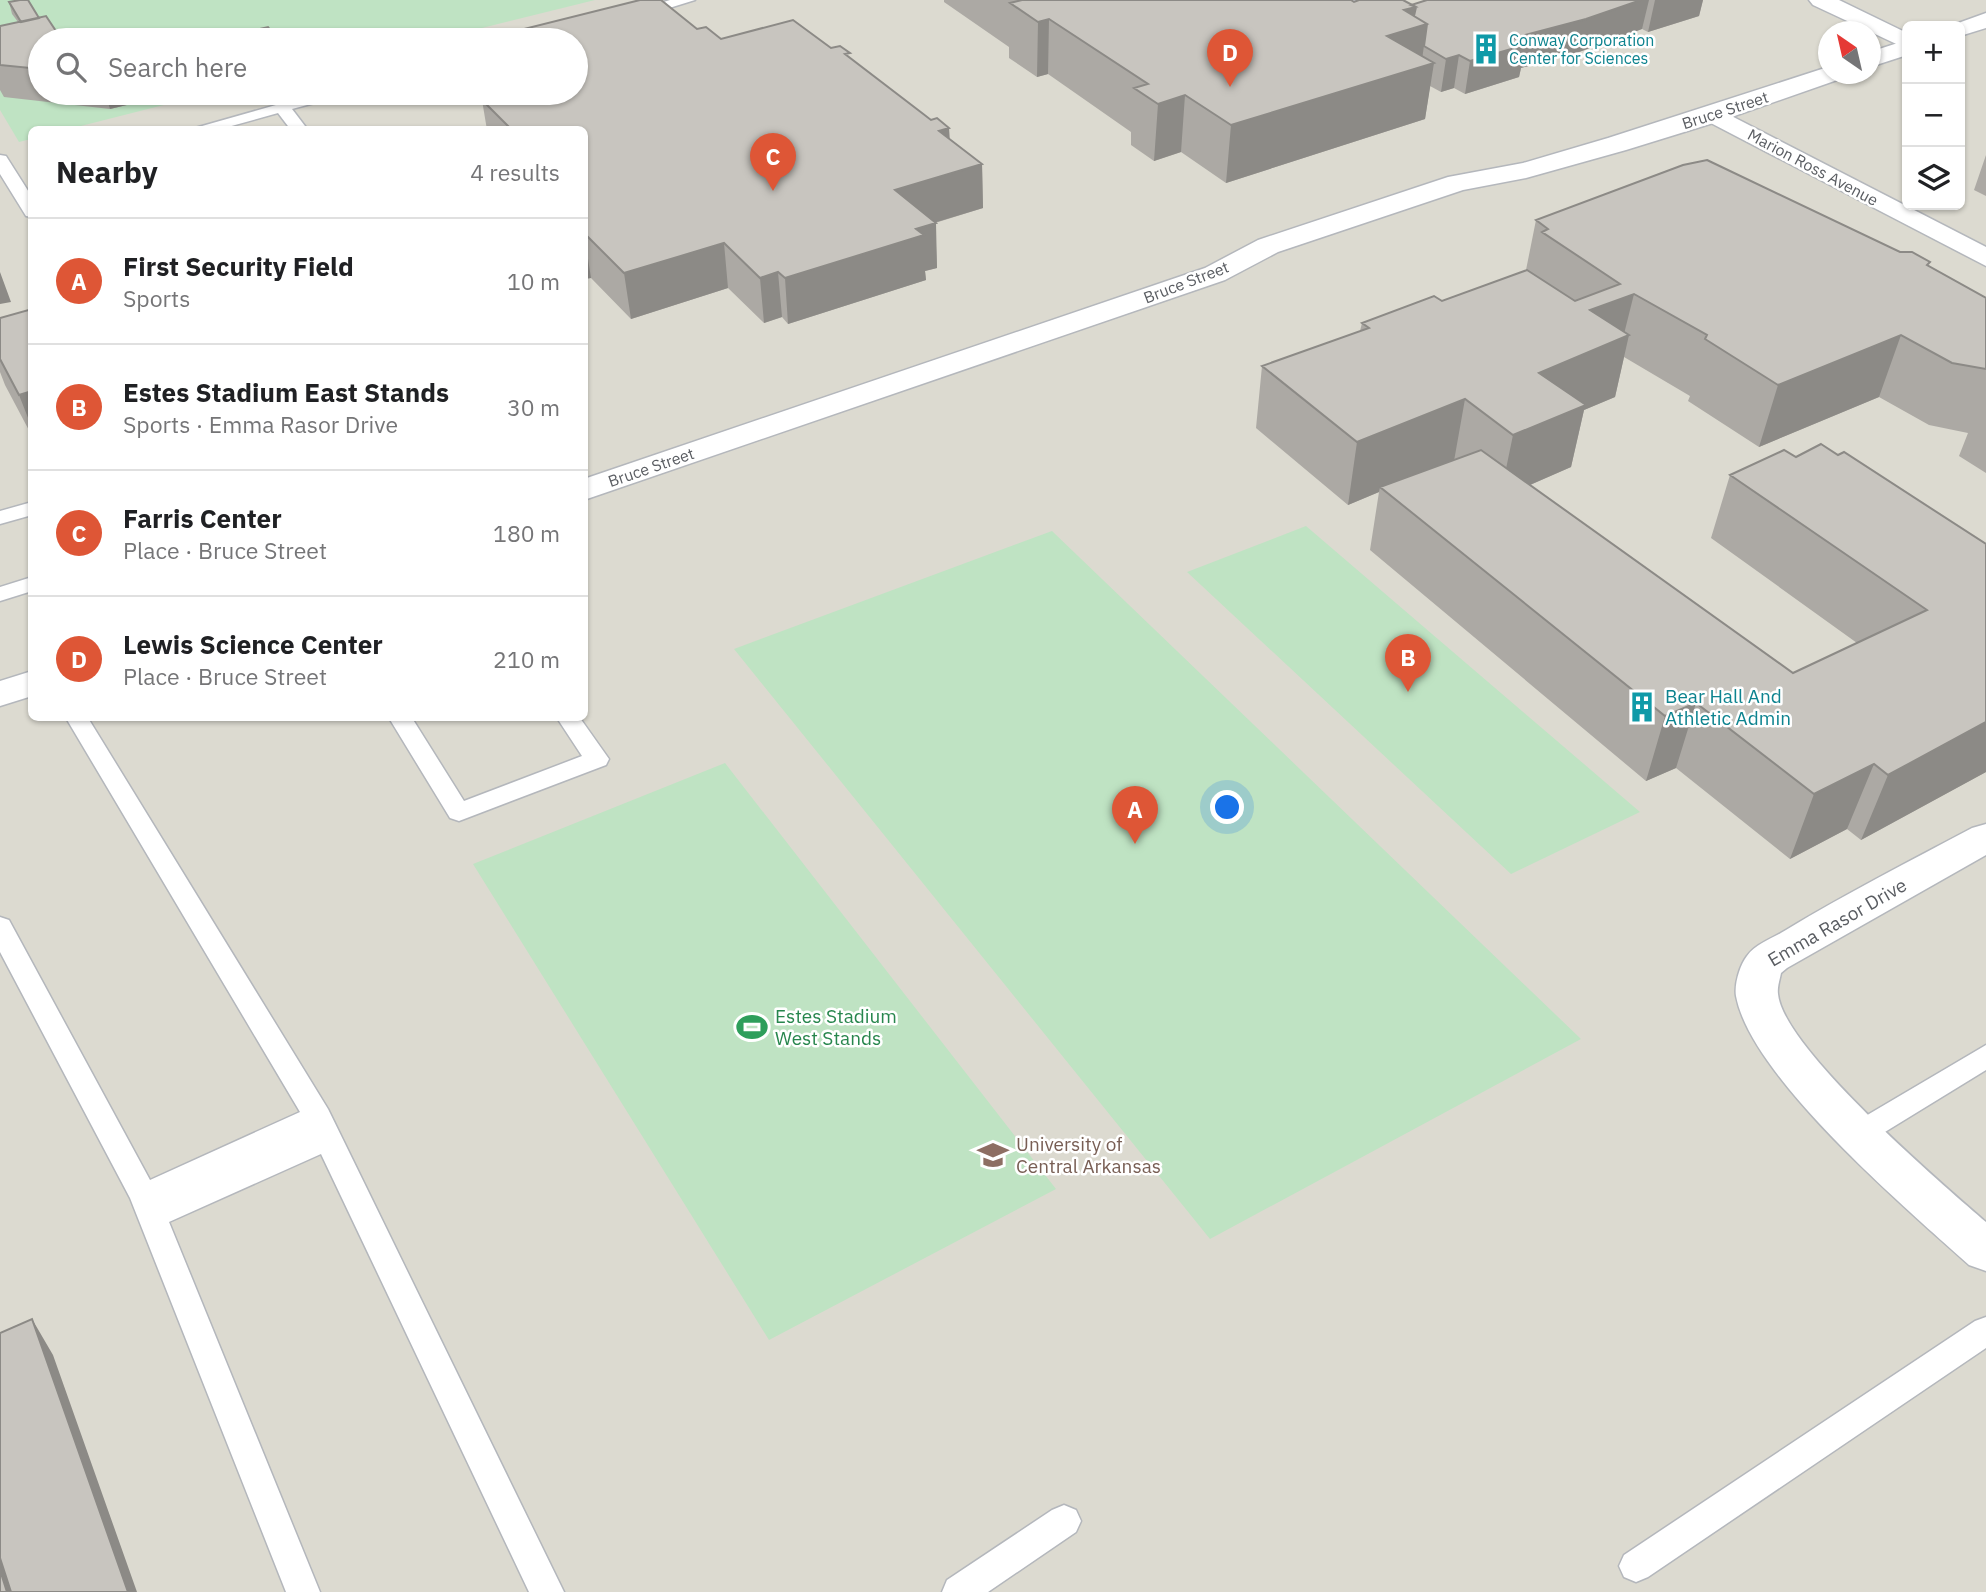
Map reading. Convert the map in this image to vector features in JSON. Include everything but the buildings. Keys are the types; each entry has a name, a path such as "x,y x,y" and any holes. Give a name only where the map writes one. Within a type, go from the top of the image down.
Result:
{"street":[{"path":"1821,0 1902,41"},
{"path":"1965,27 1986,20"},
{"path":"1881,56 1902,46"},
{"name":"Bruce Street","path":"588,489 1215,274 1268,246 1457,183 1526,170 1714,115 1818,79"},
{"name":"Marion Ross Avenue","path":"1714,115 1986,258"},
{"path":"0,694 28,684"},
{"name":"Emma Rasor Drive","path":"1986,838 1819,929 1762,965 1755,977 1760,1004 1783,1047 1801,1072 1857,1135 1986,1251"}],"lane":[{"path":"625,17 688,0"},
{"path":"1355,0 1368,8 1395,0"},
{"path":"211,126 289,105"},
{"path":"281,107 297,126"},
{"path":"0,160 28,205"},
{"path":"11,177 28,173"},
{"path":"0,518 28,509"},
{"path":"0,594 28,585"},
{"path":"79,721 323,1127 547,1592"},
{"path":"403,721 459,812 597,759 570,721"},
{"path":"0,927 148,1206 303,1592"},
{"path":"1857,1135 1986,1056"},
{"path":"148,1206 323,1127"},
{"path":"1636,1566 1986,1331"},
{"path":"959,1592 1064,1521"}],"shaded area":[{"name":"University of Central Arkansas","path":"0,0 1986,0 1986,1592 0,1592"}],"green space":[{"path":"0,0 595,0 482,28 28,28 28,105 164,105 81,126 28,126 28,140 19,142 0,110"},
{"path":"1306,526 1640,812 1511,874 1187,572"},
{"path":"1052,531 1581,1039 1210,1239 734,649"},
{"name":"Estes Stadium West Stands","path":"725,763 1056,1189 769,1340 473,864"}],"place":[{"name":"Conway Corporation Center for Sciences","path":"1486,49"},
{"name":"Lewis Science Center","path":"1230,87"},
{"name":"Farris Center","path":"773,191"},
{"name":"Estes Stadium East Stands","path":"1408,692"},
{"name":"Bear Hall And Athletic Admin","path":"1642,707"},
{"name":"First Security Field","path":"1135,844"},
{"name":"Estes Stadium West Stands","path":"752,1027"},
{"name":"University of Central Arkansas","path":"993,1155"}]}
